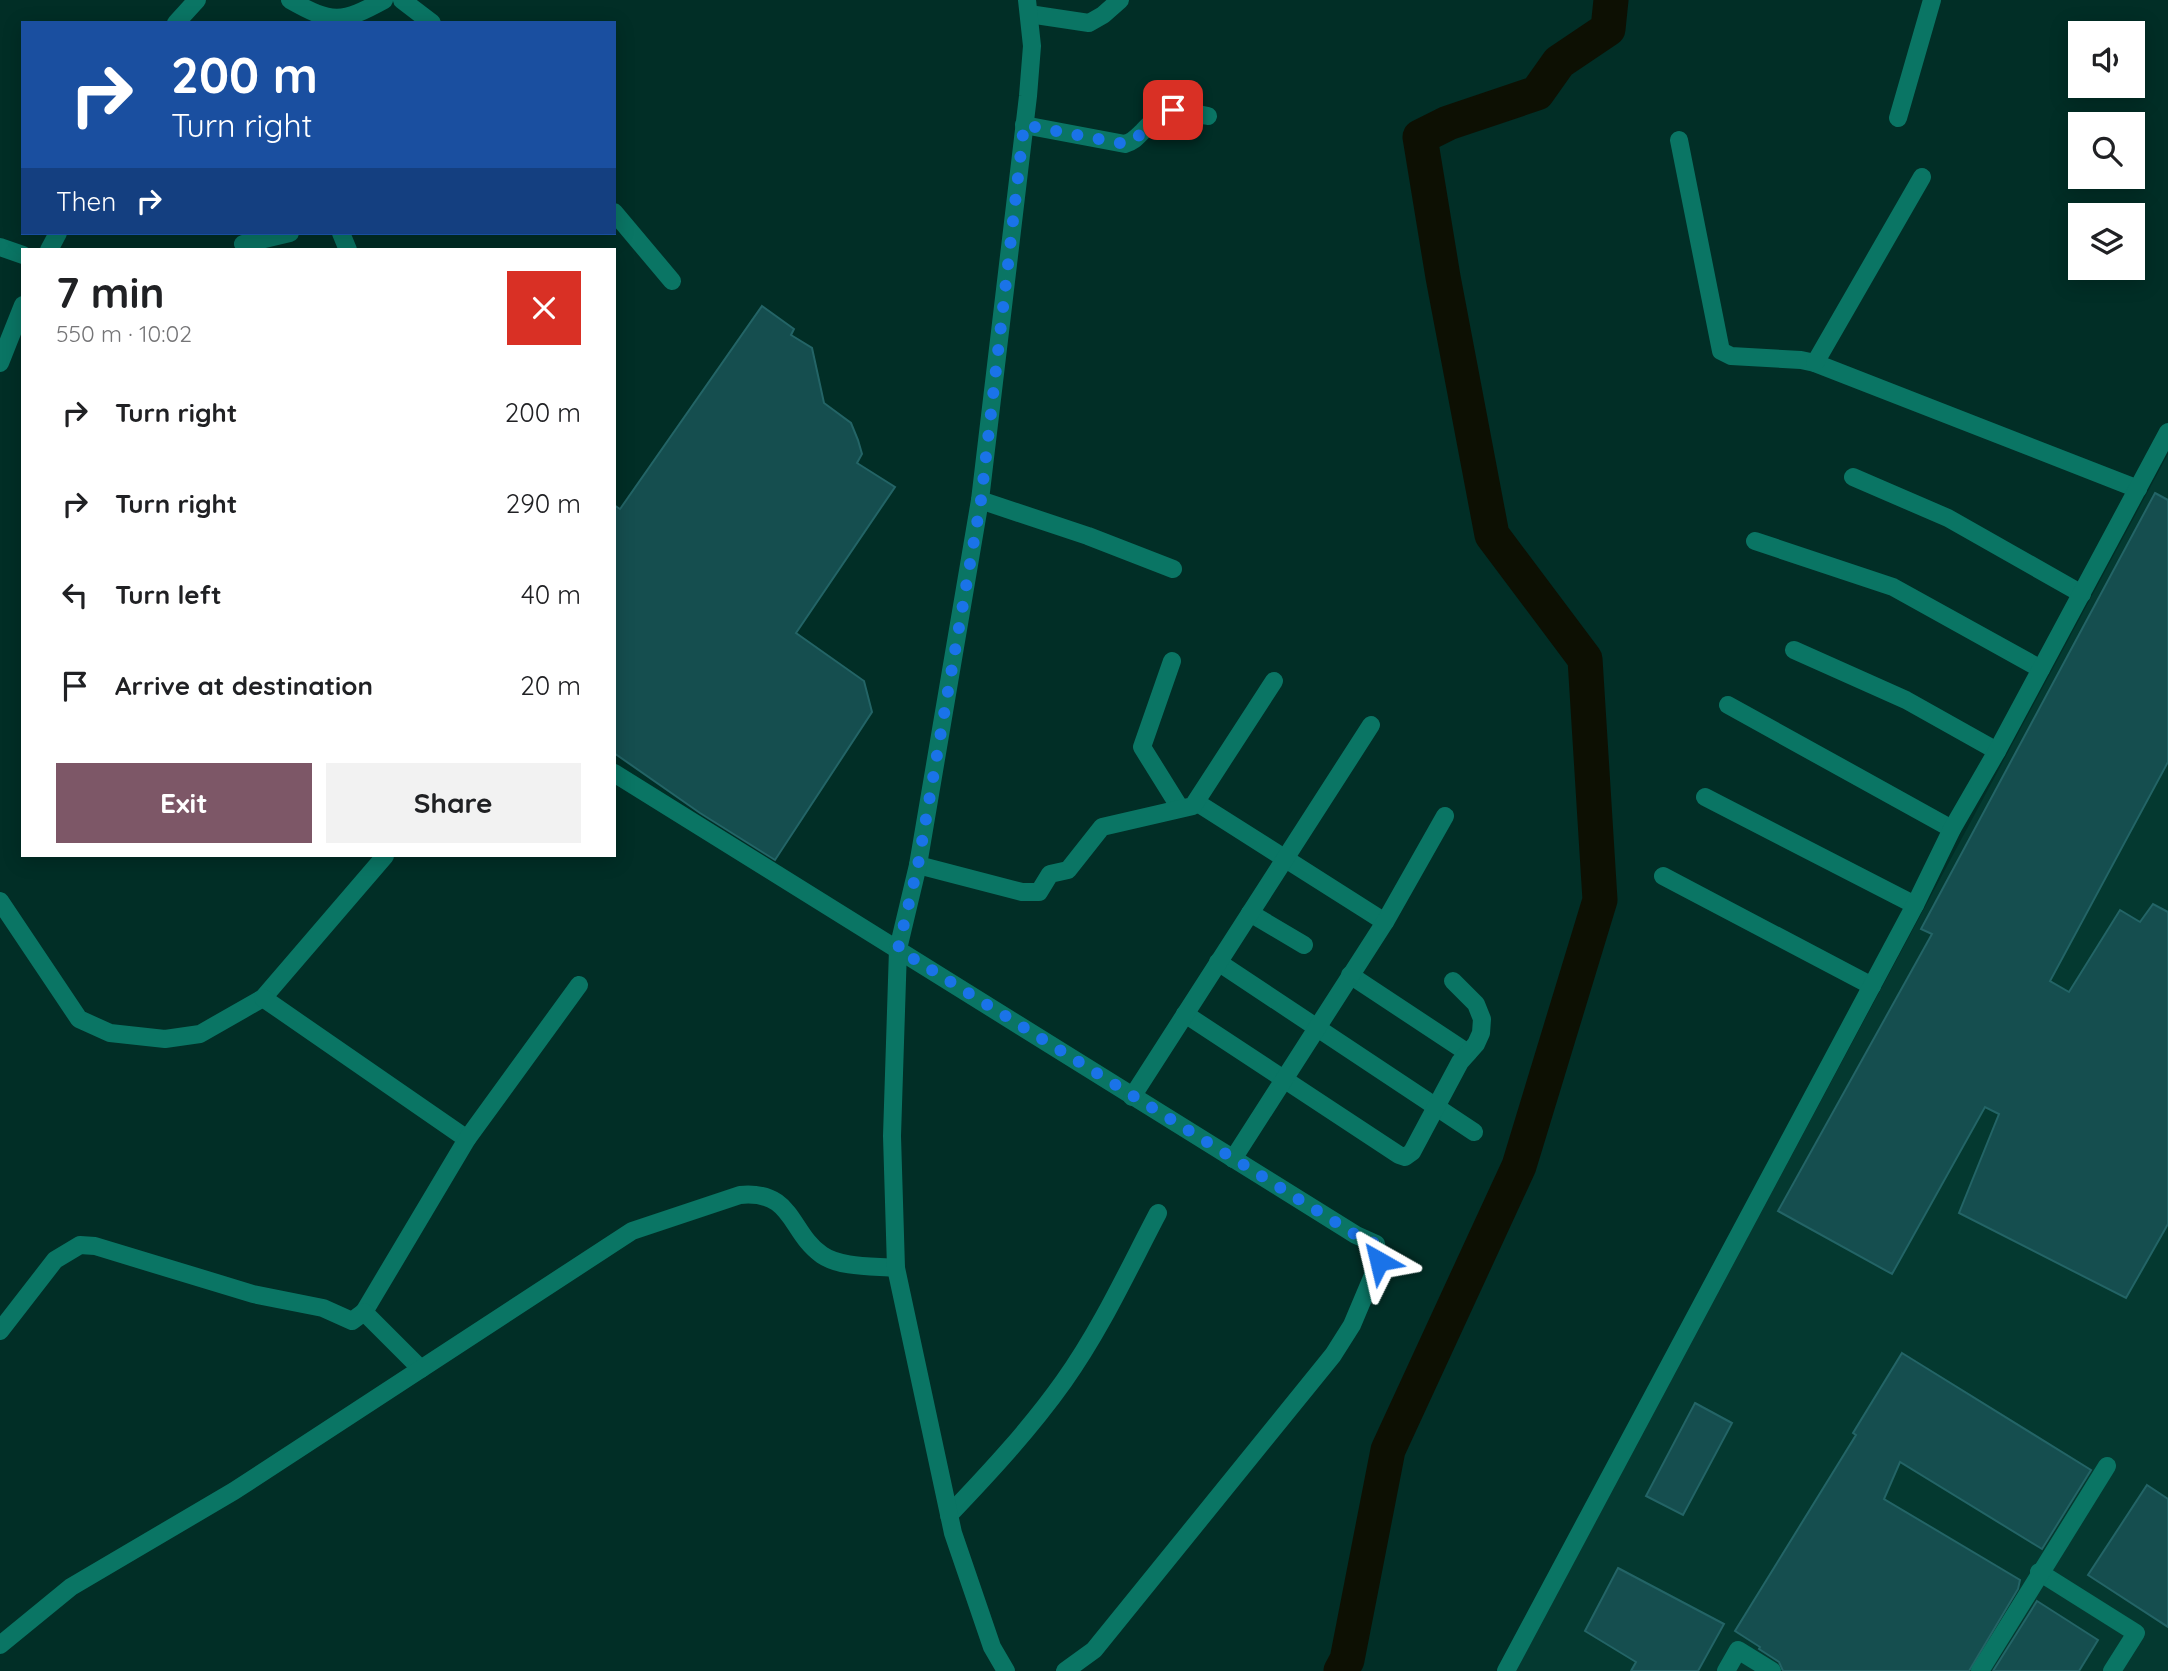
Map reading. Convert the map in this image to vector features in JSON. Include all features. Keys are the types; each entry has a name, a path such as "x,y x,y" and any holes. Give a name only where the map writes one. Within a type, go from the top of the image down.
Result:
{"street":[{"path":"178,21 197,0"},
{"path":"290,0 332,19 356,15 384,0"},
{"path":"402,0 429,21"},
{"path":"1006,1671 992,1647 974,1598 949,1515 896,1268 892,1136 898,949 918,865 981,500 1032,46 1028,7 1089,23 1103,15 1119,0"},
{"path":"1898,118 1932,0"},
{"path":"1024,125 1125,144 1132,141 1155,117 1163,113 1173,110 1208,116"},
{"path":"1679,140 1721,351 1739,357 1815,363 2138,489"},
{"path":"1815,363 1922,177"},
{"path":"616,214 672,281"},
{"path":"243,244 281,235"},
{"path":"0,247 21,254"},
{"path":"0,363 21,310"},
{"path":"1506,1671 1915,905 1952,829 1997,751 2168,432"},
{"path":"1853,477 1948,518 2082,594"},
{"path":"981,500 1088,536 1173,569"},
{"path":"1755,541 1894,587 2041,669"},
{"path":"1794,650 1906,700 1997,751"},
{"path":"1172,661 1142,747 1188,805 1385,922"},
{"path":"918,865 1022,892 1039,892 1050,874 1069,870 1102,827 1188,805 1274,681"},
{"path":"1728,705 1952,829"},
{"path":"1132,1097 1371,725"},
{"path":"616,774 1356,1235 1373,1240 1379,1248 1379,1261 1352,1325 1333,1355 1094,1650 1065,1671"},
{"path":"1705,796 1915,905"},
{"path":"1233,1159 1385,922 1445,816"},
{"path":"0,901 79,1019 110,1033 165,1038 200,1034 263,998 384,857"},
{"path":"1663,876 1872,986"},
{"path":"1250,913 1304,945"},
{"path":"1218,962 1474,1132"},
{"path":"1350,975 1468,1053"},
{"path":"1185,1014 1405,1157 1412,1152 1435,1106 1481,1034 1482,1019 1476,1004 1453,981"},
{"path":"0,1331 55,1259 80,1245 95,1246 253,1294 323,1308 352,1321 364,1312 467,1139 579,985"},
{"path":"263,998 467,1139"},
{"path":"0,1645 71,1587 234,1491 632,1231 740,1195 754,1194 776,1202 820,1254 831,1260 896,1268"},
{"path":"949,1515 997,1464 1063,1382 1092,1337 1158,1213"},
{"path":"364,1312 421,1369"},
{"path":"1980,1671 2107,1466"},
{"path":"2039,1573 2136,1633 2112,1671"},
{"path":"1726,1671 1738,1650 1772,1671"}],"shaded area":[{"path":"2168,454 2168,1671 1516,1671 1750,1233"}],"building":[{"path":"762,306 794,329 791,335 812,348 824,403 851,423 858,440 862,454 857,463 895,487 796,633 864,681 872,712 775,860 700,813 616,754 616,506 620,509"},
{"path":"2155,493 2168,500 2168,762 2050,981 2069,992 2120,910 2140,922 2153,904 2168,912 2168,1224 2126,1298 1959,1213 1999,1114 1985,1107 1892,1274 1778,1211 1932,934 1921,929"},
{"path":"1902,1353 2091,1470 2042,1549 1900,1462 1884,1499 2020,1580 2018,1589 1969,1671 1783,1671 1779,1662 1735,1631 1856,1435 1853,1433"},
{"path":"1695,1403 1732,1423 1683,1515 1646,1496"},
{"path":"2147,1485 2168,1499 2168,1627 2088,1575"},
{"path":"1618,1568 1724,1624 1698,1671 1631,1671 1636,1662 1585,1631"},
{"path":"2037,1601 2098,1640 2079,1671 1993,1671"}],"waterway":[{"path":"1341,1671 1347,1660 1388,1450 1519,1166 1600,900 1585,659 1492,535 1443,277 1420,137 1448,123 1537,93 1559,62 1608,29 1611,0"}],"route":[{"path":"1173,110 1155,117 1132,141 1125,144 1024,125 981,500 918,865 898,949 1356,1235 1373,1240 1379,1248 1379,1261"}]}
